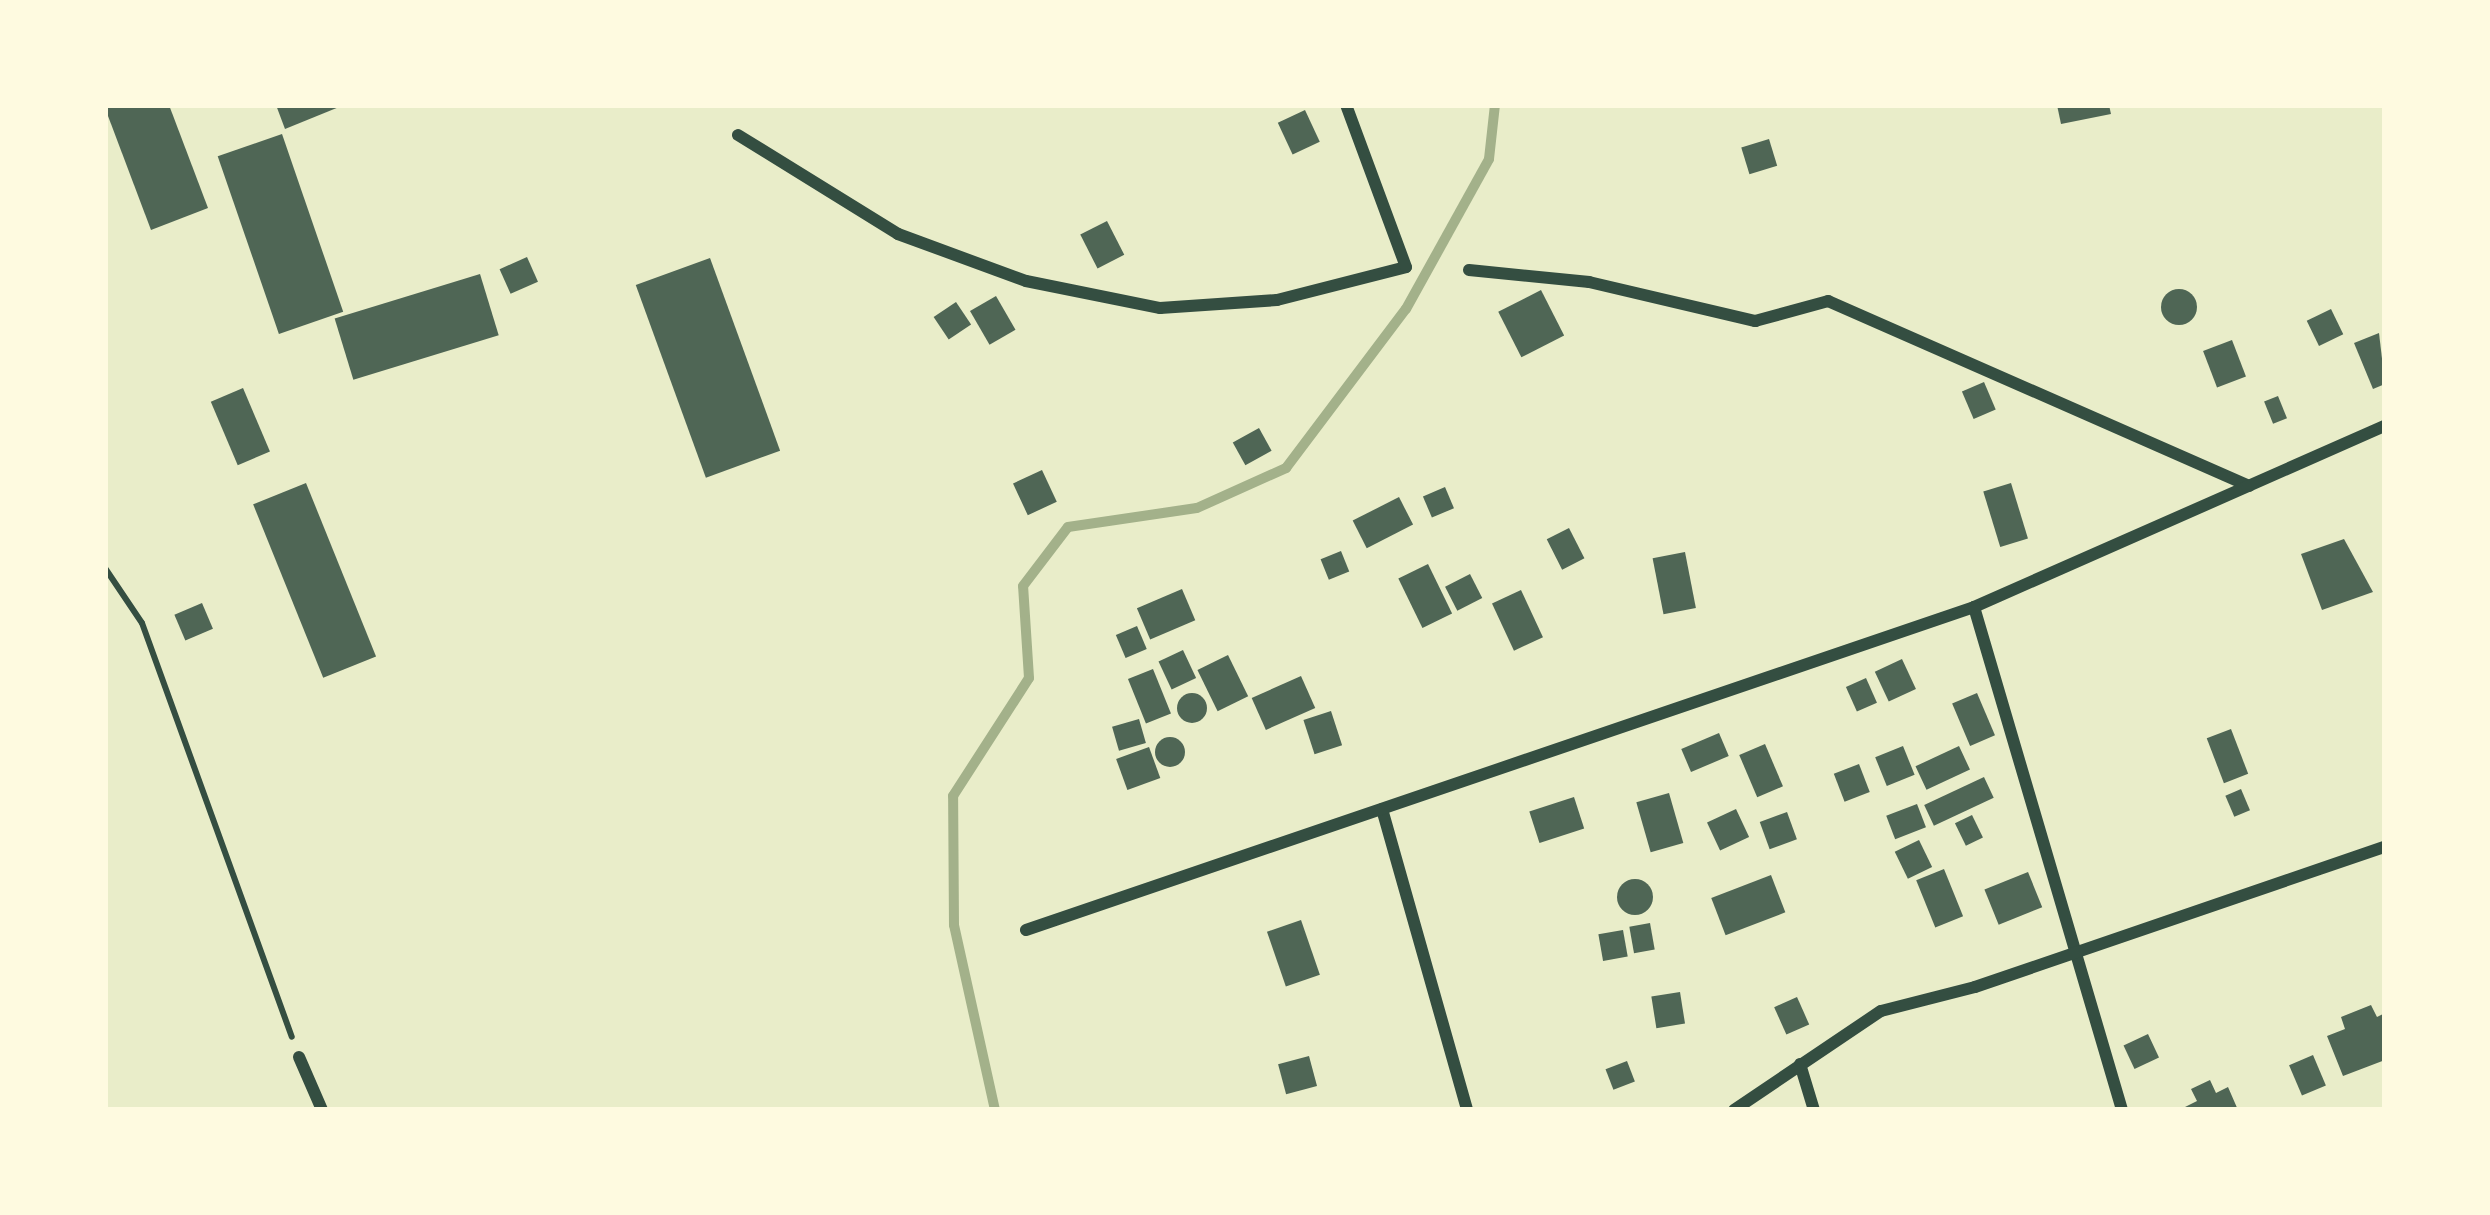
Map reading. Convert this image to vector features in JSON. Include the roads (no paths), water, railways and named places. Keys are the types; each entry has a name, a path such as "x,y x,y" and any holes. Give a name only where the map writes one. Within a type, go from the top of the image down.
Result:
{"street":[{"path":"738,134 898,234 1026,281 1160,308 1276,300 1406,267 1346,105"},
{"path":"1469,270 1589,282 1755,321 1828,301 2249,486"},
{"path":"1026,930 1974,607 2385,426"},
{"path":"1974,607 2080,950 2122,1110"},
{"path":"1382,809 1467,1110"},
{"path":"1734,1110 1881,1011 2385,847"},
{"path":"299,1057 322,1110"},
{"path":"1800,1064 1814,1110"}],"waterway":[{"path":"995,1110 954,925 953,796 1029,678 1023,586 1068,527 1197,508 1286,468 1406,309 1489,159 1495,105"}]}
